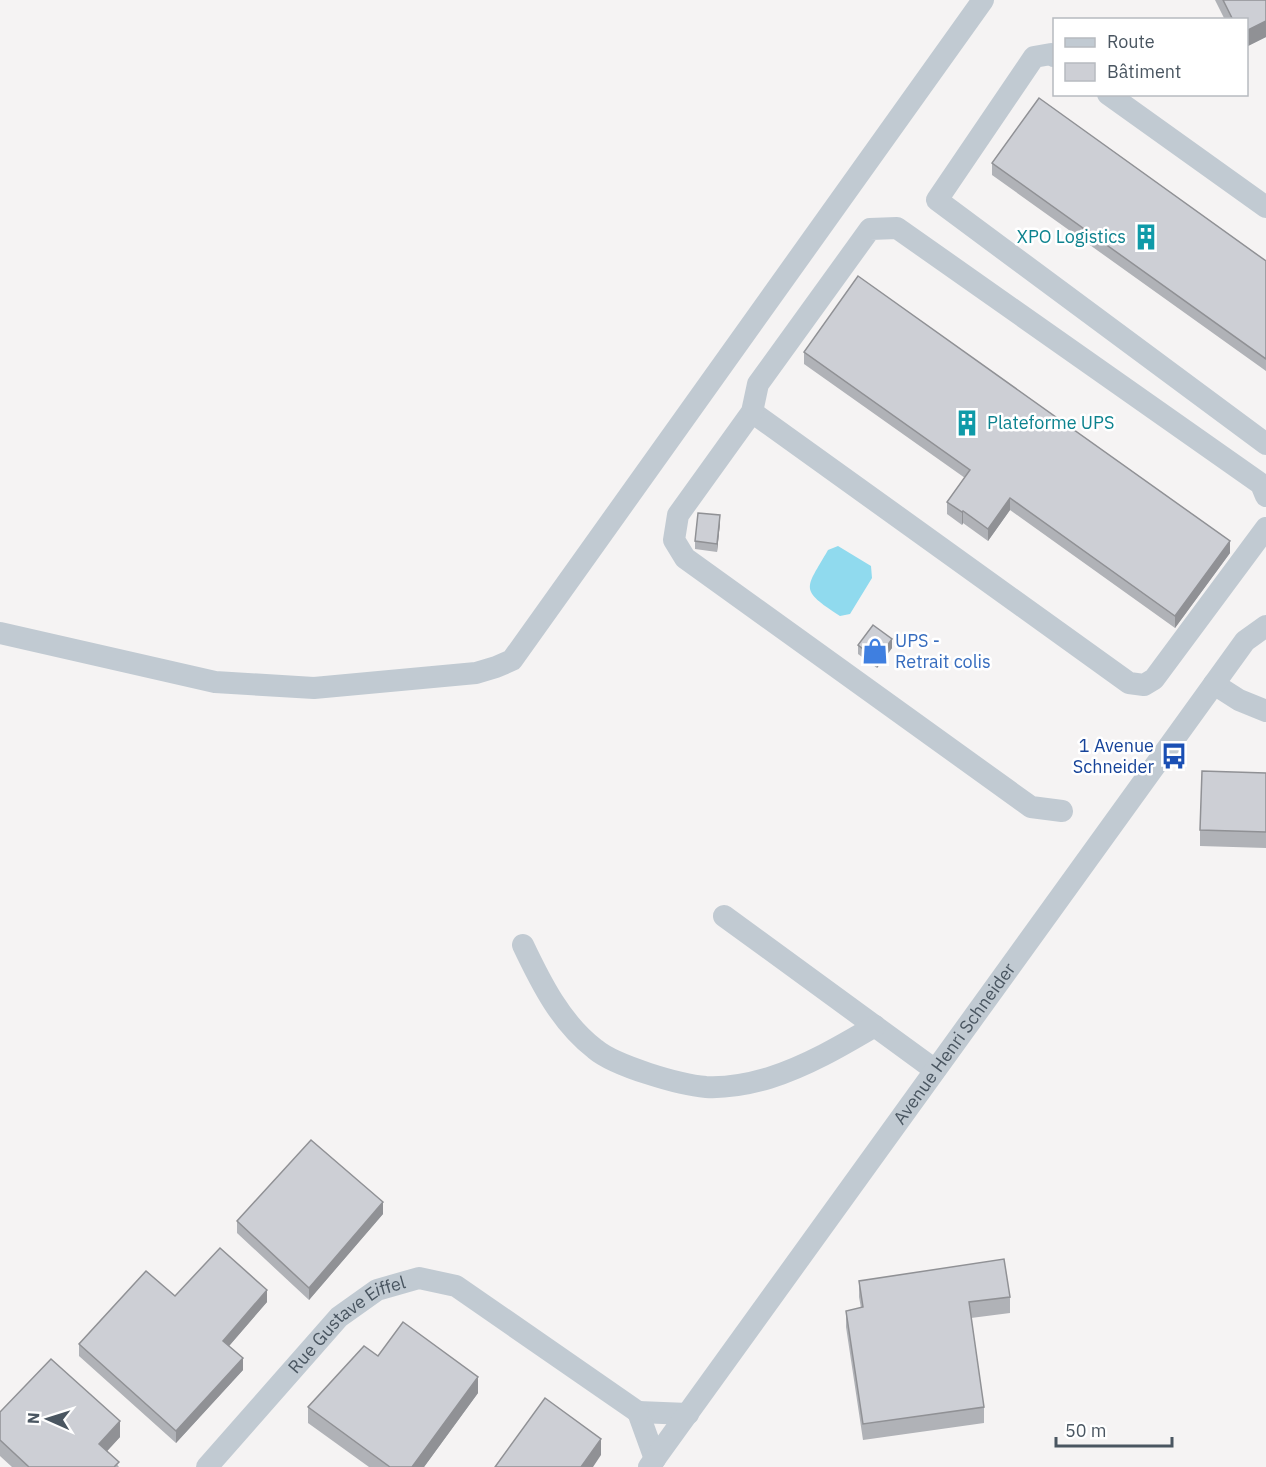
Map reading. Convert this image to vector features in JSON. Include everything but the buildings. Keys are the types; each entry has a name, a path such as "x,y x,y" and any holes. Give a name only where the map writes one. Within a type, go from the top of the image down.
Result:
{"street":[{"path":"0,633 215,682 314,688 476,673 512,660 983,0"},
{"path":"1053,55 1034,57 937,200 1266,444"},
{"path":"1111,96 1266,207"},
{"path":"1062,812 1031,807 685,558 674,540 678,515 752,412 758,384 870,229 897,228 1261,484 1266,496"},
{"path":"752,412 1129,683 1144,685 1154,679 1266,528"},
{"name":"Avenue Henri Schneider","path":"652,1463 1245,641 1266,626"},
{"path":"1214,684 1239,700 1266,711"},
{"path":"724,916 936,1070"},
{"path":"523,945 543,988 567,1021 595,1050 639,1071 705,1087 735,1086 768,1078 817,1060 875,1026"},
{"name":"Rue Gustave Eiffel","path":"207,1467 339,1317 377,1290 418,1278 456,1286 638,1412"},
{"path":"652,1463 638,1412 688,1414"}],"water":[{"path":"838,546 871,566 872,578 850,614 840,616 818,600 810,588 814,573 828,550"}],"place":[{"name":"XPO Logistics","path":"1146,237"},
{"name":"Plateforme UPS","path":"967,423"},
{"name":"UPS - Retrait colis","path":"875,651"},
{"name":"1 Avenue Schneider","path":"1174,756"}]}
